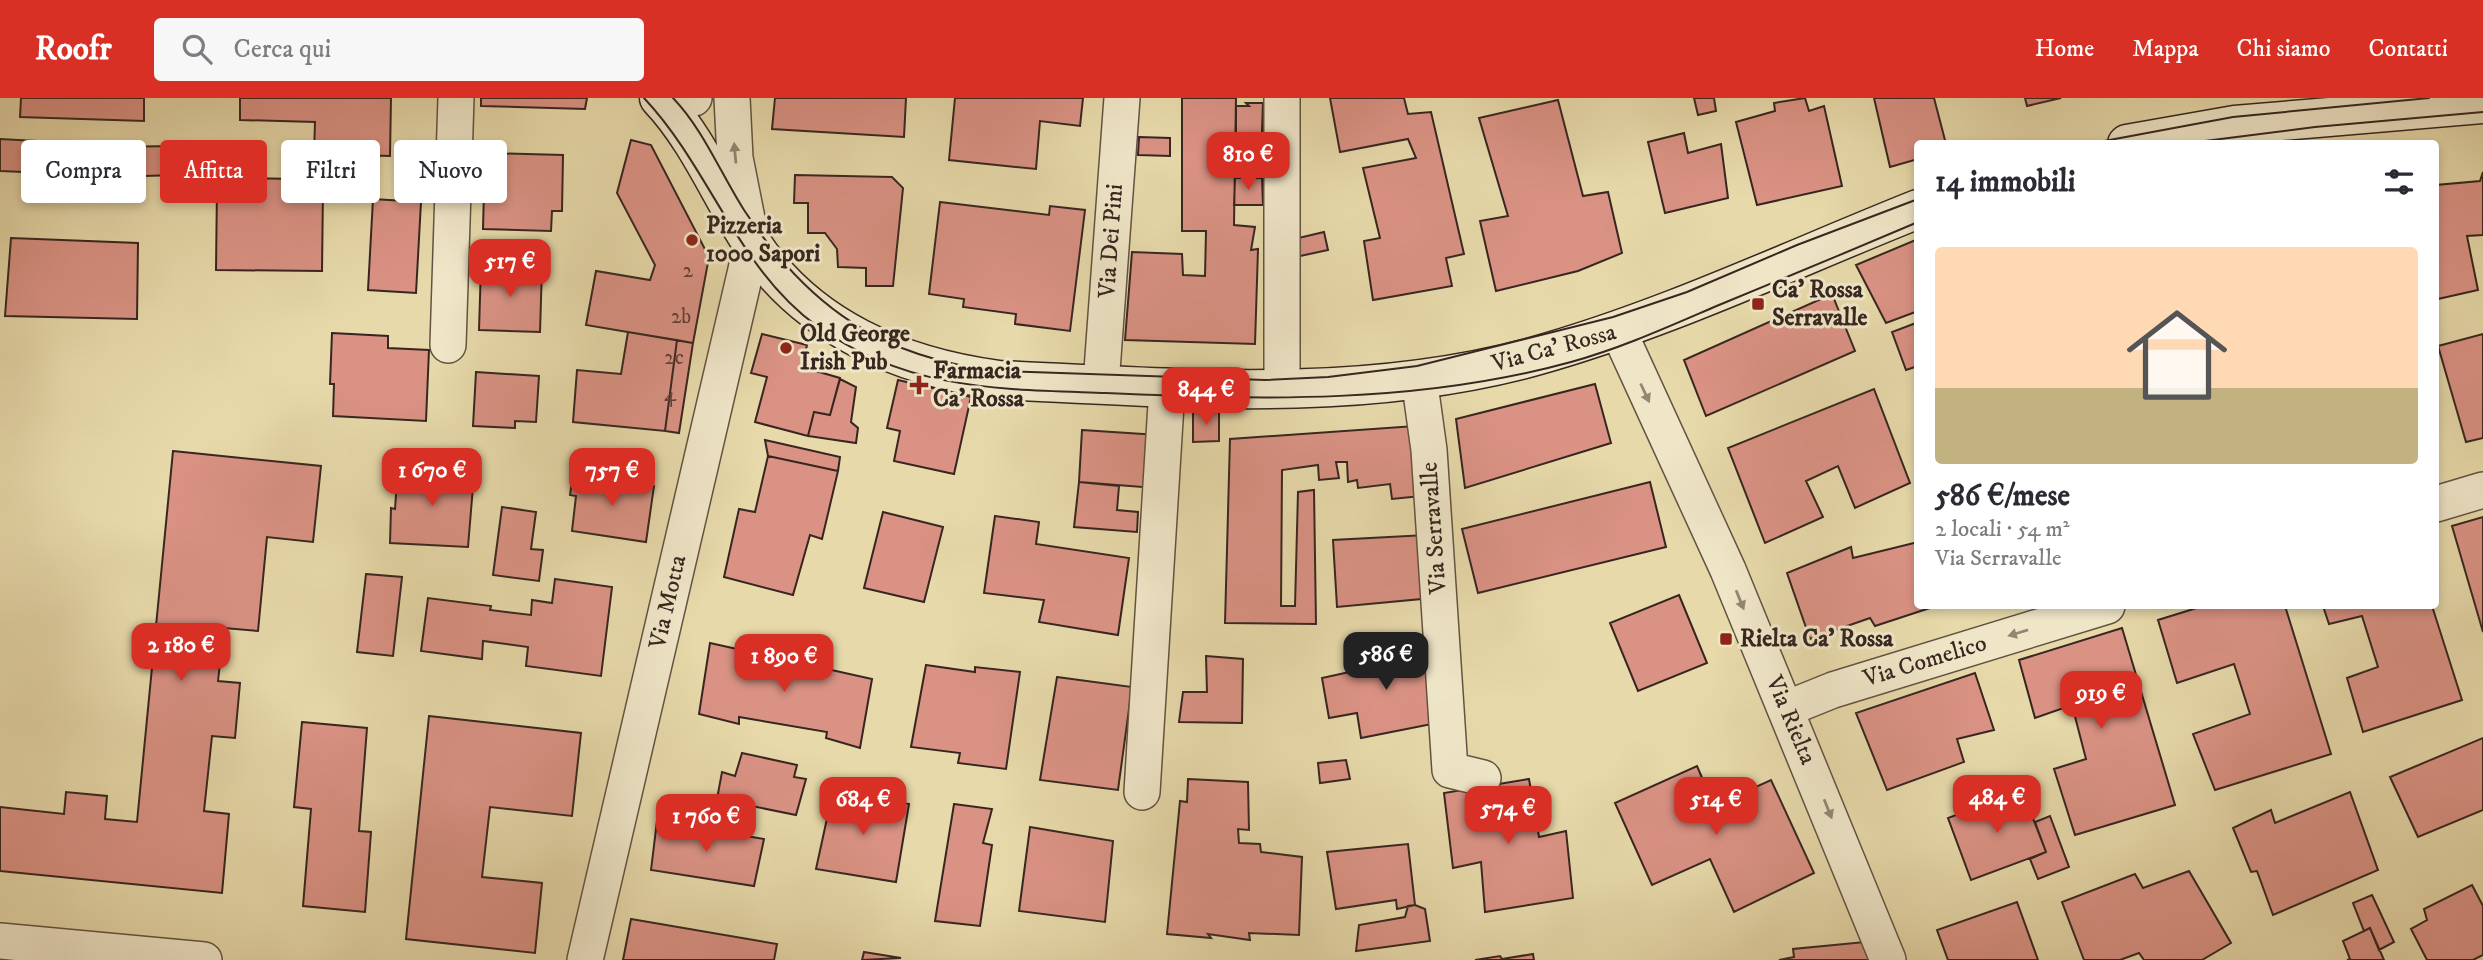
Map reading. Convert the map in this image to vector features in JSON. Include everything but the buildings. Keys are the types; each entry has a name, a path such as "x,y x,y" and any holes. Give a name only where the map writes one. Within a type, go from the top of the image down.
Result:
{"street":[{"path":"448,345 456,98"},
{"path":"732,98 735,158 752,244"},
{"name":"Via Dei Pini","path":"1101,384 1122,98"},
{"path":"1282,98 1282,389"},
{"name":"Via Ca' Rossa","path":"672,100 689,138 752,244 785,285 818,315 897,358 960,375 999,380 1167,388 1282,389 1419,378 1530,357 1618,330 1691,304 1914,211"},
{"path":"2150,140 2235,125 2483,104"},
{"name":"Via Motta","path":"585,960 752,244"},
{"name":"Via Rielta","path":"1618,330 1728,570 1888,960"},
{"name":"Via Serravalle","path":"1419,378 1429,450 1450,770 1483,778"},
{"path":"1142,792 1167,388"},
{"path":"2439,503 2483,490"},
{"name":"Via Comelico","path":"1786,709 1833,690 2097,609"},
{"path":"0,942 101,956 204,960"}],"tram line":[{"path":"644,98 688,155 766,276 789,302 817,326 851,347 920,375 992,387 1223,397 1340,396 1456,386 1514,376 1571,362 1664,329 1914,224"},
{"path":"673,98 694,124 744,210 769,244 822,300 852,322 884,340 957,365 999,371 1265,380 1328,377 1417,366 1613,317 1687,292 1797,245 1914,201"},
{"path":"2109,140 2233,117 2429,98"},
{"path":"2213,140 2315,127 2483,112"}],"place":[{"name":"Pizzeria 1000 Sapori","path":"692,240"},
{"name":"Ca' Rossa Serravalle","path":"1758,304"},
{"name":"Old George Irish Pub","path":"786,348"},
{"name":"Farmacia Ca' Rossa","path":"919,385"},
{"name":"Rielta Ca' Rossa","path":"1726,639"}]}
